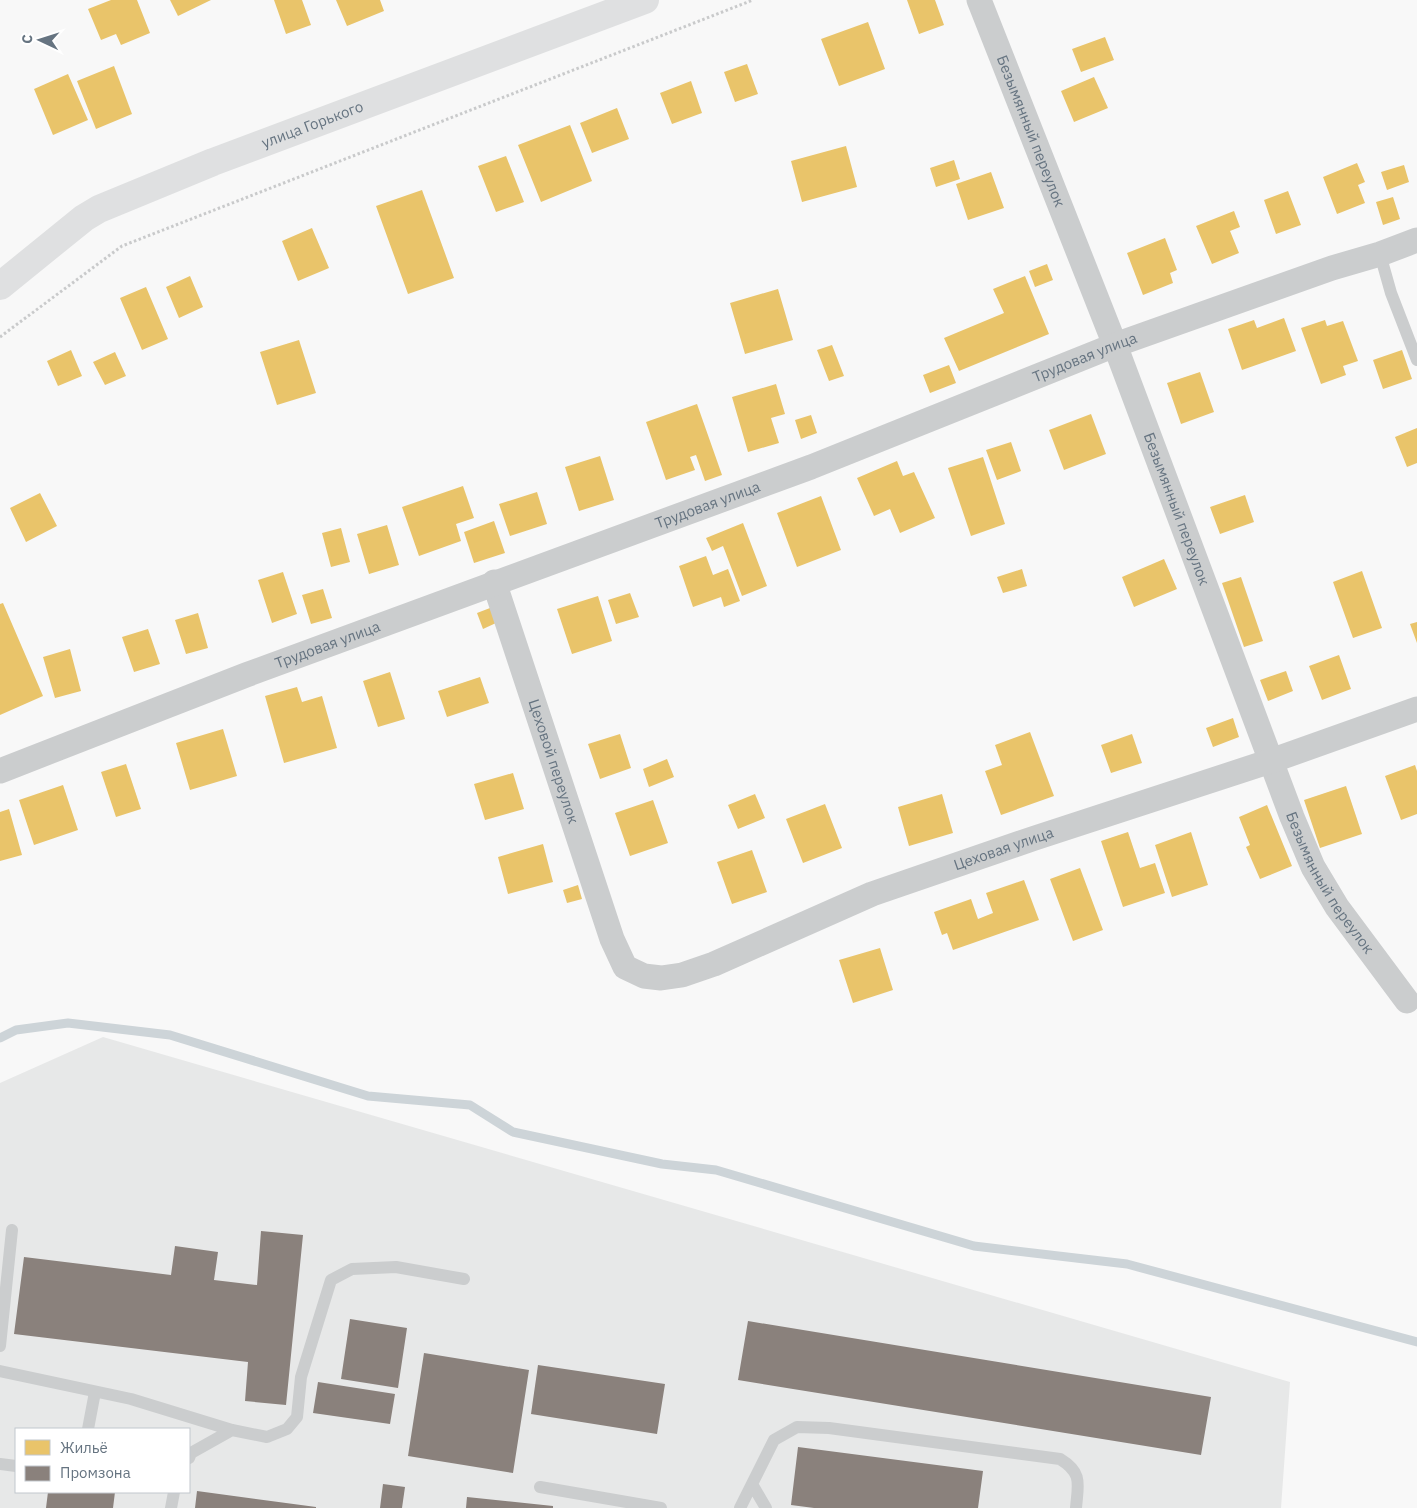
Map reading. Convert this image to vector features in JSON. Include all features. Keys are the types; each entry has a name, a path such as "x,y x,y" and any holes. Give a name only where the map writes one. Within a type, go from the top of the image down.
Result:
{"main road":[{"name":"улица Горького","path":"0,286 84,218 98,209 213,162 645,0"}],"street":[{"name":"Безымянный переулок","path":"980,0 1115,345 1313,868 1337,907 1407,1000"},
{"name":"Трудовая улица","path":"0,771 494,582 811,467 1115,345 1417,240"},
{"name":"Цеховой переулок","path":"494,582 612,939"},
{"name":"Цеховая улица","path":"612,939 626,967 644,976 661,978 682,975 714,964 872,894 1035,838 1271,761 1417,709"}],"lane":[{"path":"1380,254 1391,293 1417,360"},
{"path":"0,1346 12,1230"},
{"path":"0,1371 131,1399 232,1430 267,1437 287,1429 297,1417 301,1377 331,1280 352,1269 396,1267 464,1279"},
{"path":"88,1428 95,1392"},
{"path":"740,1508 774,1440 797,1427 829,1428 1060,1459 1071,1465 1079,1478 1076,1508"},
{"path":"190,1456 191,1453 232,1430"},
{"path":"0,1464 15,1466"},
{"path":"752,1484 766,1508"},
{"path":"540,1487 661,1508"},
{"path":"171,1508 174,1493"}],"path":[{"path":"0,337 122,246 753,0"}],"shaded area":[{"path":"103,1037 1290,1382 1281,1508 0,1508 0,1083"}],"building: Жильё":[{"path":"111,0 137,0 150,33 121,45 116,34 101,40 88,9"},
{"path":"170,0 211,0 178,16"},
{"path":"274,0 302,0 311,25 286,34"},
{"path":"336,0 380,0 384,11 347,26"},
{"path":"907,0 935,0 944,25 919,34"},
{"path":"868,22 885,69 839,86 821,39"},
{"path":"1105,37 1114,60 1081,72 1072,49"},
{"path":"747,64 758,94 735,102 724,72"},
{"path":"114,66 132,114 96,129 77,81"},
{"path":"68,74 88,120 53,135 34,89"},
{"path":"1094,77 1108,108 1074,122 1061,91"},
{"path":"691,81 702,113 672,124 660,93"},
{"path":"617,108 629,139 592,153 580,123"},
{"path":"570,125 592,181 541,202 518,145"},
{"path":"846,146 857,187 802,202 791,161"},
{"path":"506,156 524,202 496,212 478,166"},
{"path":"954,160 960,179 936,187 930,168"},
{"path":"1357,163 1365,182 1358,185 1365,203 1337,214 1323,177"},
{"path":"1404,165 1409,182 1387,190 1381,172"},
{"path":"991,172 1004,208 968,220 956,184"},
{"path":"422,190 454,278 408,294 376,206"},
{"path":"1288,191 1301,225 1276,234 1264,200"},
{"path":"1393,197 1400,219 1383,225 1376,202"},
{"path":"1234,211 1240,227 1230,231 1239,253 1212,264 1196,226"},
{"path":"312,228 329,268 298,281 282,241"},
{"path":"1165,238 1177,270 1170,273 1173,283 1143,295 1127,253"},
{"path":"1047,264 1053,280 1035,287 1029,271"},
{"path":"190,276 203,307 179,318 166,287"},
{"path":"1025,276 1049,334 959,371 944,338 1004,313 993,289"},
{"path":"146,287 168,339 142,350 120,298"},
{"path":"778,289 793,340 745,354 730,303"},
{"path":"1284,318 1296,351 1242,370 1228,329 1254,320 1257,328"},
{"path":"1325,320 1327,326 1343,321 1358,361 1343,366 1346,375 1321,384 1301,328"},
{"path":"299,340 316,393 277,405 260,352"},
{"path":"832,345 844,376 829,381 817,350"},
{"path":"71,350 82,376 58,386 47,361"},
{"path":"1402,350 1412,379 1383,389 1373,360"},
{"path":"115,352 126,376 105,385 93,362"},
{"path":"949,365 956,383 930,393 923,375"},
{"path":"1200,372 1214,412 1181,424 1167,383"},
{"path":"776,384 785,414 771,418 779,443 748,452 732,397"},
{"path":"697,404 722,475 705,481 696,455 690,457 695,470 666,480 646,422"},
{"path":"1091,414 1106,454 1064,470 1049,430"},
{"path":"811,415 817,433 801,439 795,420"},
{"path":"1417,428 1417,463 1407,467 1395,437"},
{"path":"1011,442 1021,471 997,480 986,450"},
{"path":"600,456 614,500 579,511 565,467"},
{"path":"983,457 1005,524 971,536 948,468"},
{"path":"897,461 903,476 914,472 935,518 900,533 890,509 874,516 857,478"},
{"path":"463,486 474,518 456,524 461,541 419,556 402,507"},
{"path":"537,492 547,524 510,536 499,504"},
{"path":"40,493 57,526 26,542 10,508"},
{"path":"1245,495 1254,522 1220,534 1210,507"},
{"path":"821,496 841,550 797,567 777,513"},
{"path":"494,521 505,553 474,563 464,532"},
{"path":"743,523 767,586 742,596 723,546 712,551 706,538"},
{"path":"387,525 399,565 369,574 357,534"},
{"path":"341,528 350,562 331,567 322,533"},
{"path":"706,556 713,575 728,569 740,601 724,607 721,597 693,607 679,566"},
{"path":"1164,559 1177,589 1134,607 1122,577"},
{"path":"1022,569 1027,586 1003,593 997,577"},
{"path":"1362,571 1382,628 1353,638 1333,582"},
{"path":"283,572 297,614 272,623 258,580"},
{"path":"1241,577 1263,641 1244,647 1222,583"},
{"path":"323,589 332,618 311,624 302,595"},
{"path":"630,593 639,617 616,624 608,600"},
{"path":"598,596 612,641 572,654 557,609"},
{"path":"3,603 43,696 0,715 0,604"},
{"path":"490,608 496,623 483,629 477,613"},
{"path":"198,613 208,648 186,654 175,620"},
{"path":"1417,622 1417,643 1410,624"},
{"path":"148,629 160,664 134,672 122,637"},
{"path":"70,649 81,691 55,698 43,657"},
{"path":"1339,655 1351,689 1322,700 1309,666"},
{"path":"1286,671 1293,691 1268,701 1260,680"},
{"path":"390,672 405,719 378,727 363,681"},
{"path":"480,677 489,703 447,717 438,691"},
{"path":"297,687 302,702 322,696 337,748 284,763 265,696"},
{"path":"1233,718 1239,737 1213,747 1206,728"},
{"path":"223,729 237,776 190,790 176,743"},
{"path":"1030,732 1054,796 1001,815 985,771 1002,765 995,745"},
{"path":"620,734 631,768 600,779 588,744"},
{"path":"1132,734 1142,763 1111,773 1101,745"},
{"path":"667,759 674,777 649,787 643,769"},
{"path":"126,764 141,809 116,817 101,772"},
{"path":"1415,765 1417,771 1417,814 1401,820 1385,776"},
{"path":"513,773 524,809 485,820 474,784"},
{"path":"63,785 78,830 34,845 19,800"},
{"path":"1346,786 1362,834 1320,848 1304,800"},
{"path":"755,794 765,818 738,829 728,805"},
{"path":"942,794 953,833 909,846 898,807"},
{"path":"653,800 668,843 630,856 615,813"},
{"path":"825,804 842,848 803,863 786,819"},
{"path":"1267,805 1292,866 1260,879 1246,847 1250,845 1239,817"},
{"path":"9,809 22,855 0,861 0,812"},
{"path":"1128,832 1140,868 1155,863 1165,893 1123,907 1101,841"},
{"path":"1191,832 1208,885 1172,897 1155,845"},
{"path":"543,844 553,882 508,894 498,857"},
{"path":"752,850 767,892 732,904 717,862"},
{"path":"1080,868 1103,930 1073,941 1050,879"},
{"path":"1024,880 1039,920 953,950 947,933 942,935 934,912 971,899 978,919 993,913 986,893"},
{"path":"578,885 582,899 567,903 563,890"},
{"path":"880,948 893,990 853,1003 839,960"}],"building: Промзона":[{"path":"261,1231 303,1235 286,1405 245,1401 248,1362 14,1334 24,1257 171,1275 175,1246 218,1252 214,1280 257,1285"},
{"path":"350,1319 407,1328 398,1388 341,1379"},
{"path":"748,1321 1211,1397 1201,1455 738,1380"},
{"path":"424,1353 529,1370 513,1473 408,1456"},
{"path":"538,1365 665,1384 657,1434 531,1414"},
{"path":"318,1382 395,1394 390,1424 313,1413"},
{"path":"798,1447 983,1471 978,1508 814,1508 791,1505"},
{"path":"383,1484 405,1487 402,1508 380,1508"},
{"path":"197,1491 316,1507 316,1508 195,1508"},
{"path":"48,1493 115,1493 113,1508 46,1508"},
{"path":"467,1497 553,1506 553,1508 466,1508"}],"waterway":[{"path":"0,1038 16,1030 68,1023 170,1035 368,1096 470,1105 513,1132 662,1164 716,1170 974,1246 1127,1264 1417,1342"}]}
